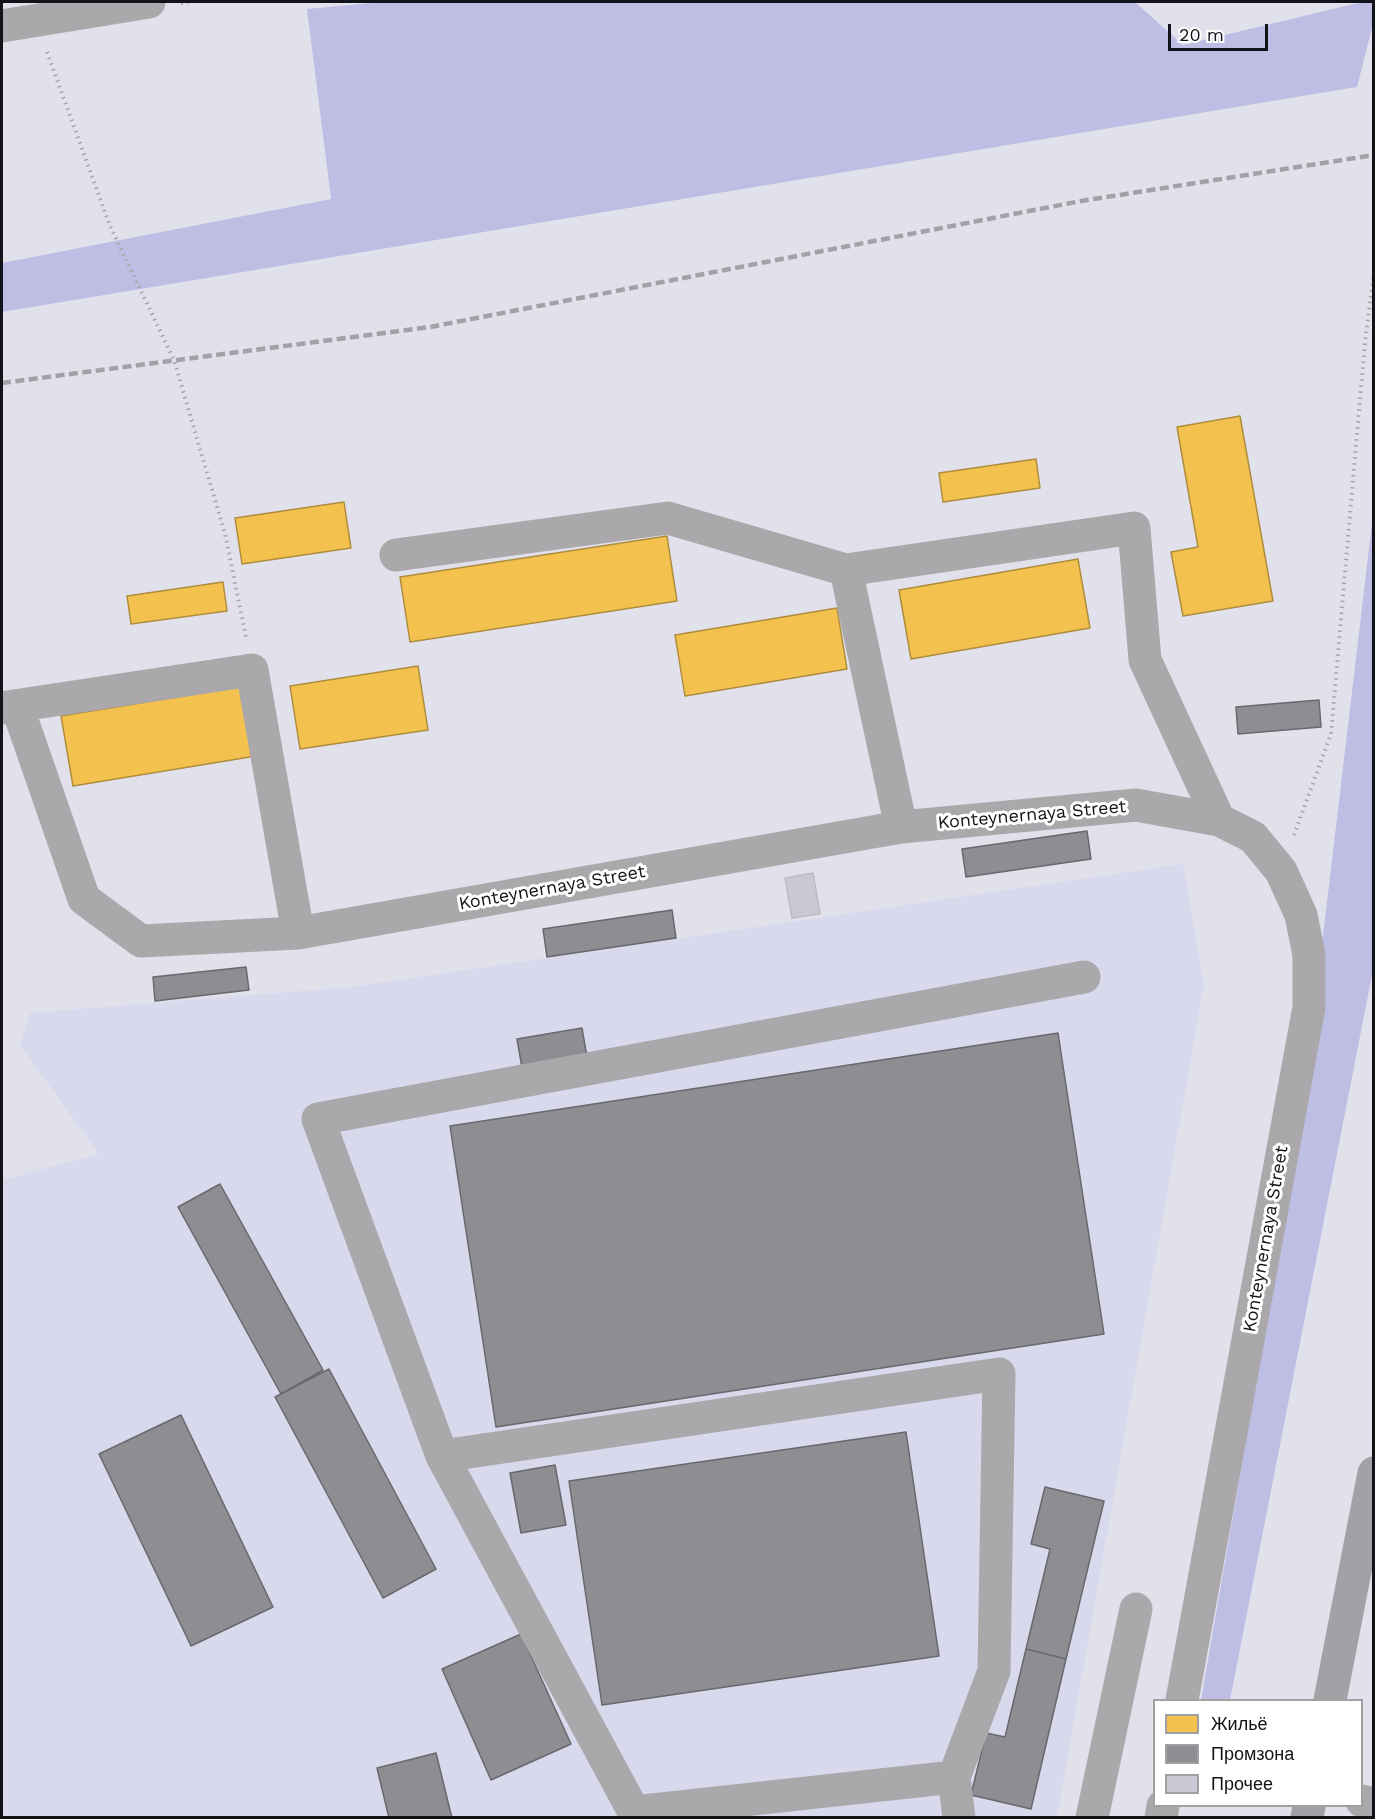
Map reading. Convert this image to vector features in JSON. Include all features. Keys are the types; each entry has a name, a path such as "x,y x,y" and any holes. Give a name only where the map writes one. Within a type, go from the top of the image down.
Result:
{"main road":[{"path":"1330,1699 1374,1473"}],"street":[{"path":"2,26 149,2"},
{"path":"396,555 668,518 846,570 1134,528 1145,660 1219,820"},
{"path":"846,570 901,827"},
{"path":"9,707 252,670 298,933"},
{"name":"Konteynernaya Street","path":"9,707 84,899 141,941 298,933 901,827 1136,805 1219,820 1253,837 1281,871 1301,915 1309,955 1309,1007 1182,1699"},
{"path":"954,1777 634,1812 442,1456 318,1119 1084,976"},
{"path":"442,1456 999,1374 994,1671 954,1777 959,1818"},
{"path":"1092,1818 1136,1609"}],"path":[{"path":"46,49 110,226 178,371 225,534 252,670"},
{"path":"1281,871 1331,734 1365,342 1374,272"}],"shaded area":[{"path":"382,2 1135,2 1183,45 1362,2 1373,2 1373,24 1357,87 2,312 2,263 331,199 307,9"},
{"path":"1373,515 1373,970 1230,1699 1201,1699 1300,1129"},
{"path":"1183,864 1204,985 1057,1817 2,1818 2,1180 99,1154 20,1045 30,1013 351,987"}],"building: Жильё":[{"path":"1240,416 1273,601 1183,616 1171,552 1198,547 1177,427"},
{"path":"1036,459 1040,488 943,502 939,473"},
{"path":"344,502 351,548 242,564 235,518"},
{"path":"667,536 677,601 410,642 400,577"},
{"path":"1078,559 1090,628 911,659 899,590"},
{"path":"223,582 227,611 131,624 127,596"},
{"path":"837,608 847,669 685,696 675,635"},
{"path":"418,666 428,730 300,749 290,686"},
{"path":"244,686 256,756 73,786 61,716"}],"building: Промзона":[{"path":"1319,700 1321,727 1238,734 1236,707"},
{"path":"1087,831 1091,859 966,877 962,849"},
{"path":"672,910 676,938 547,957 543,929"},
{"path":"246,967 249,990 155,1001 153,977"},
{"path":"582,1028 587,1057 522,1068 517,1039"},
{"path":"1058,1033 1104,1334 496,1427 450,1126"},
{"path":"220,1184 323,1370 281,1394 178,1207"},
{"path":"329,1369 436,1569 383,1598 275,1397"},
{"path":"181,1415 273,1607 191,1646 99,1454"},
{"path":"906,1432 939,1656 602,1705 569,1481"},
{"path":"555,1465 566,1525 521,1533 510,1473"},
{"path":"1045,1487 1104,1501 1066,1659 1026,1649 1050,1549 1031,1544"},
{"path":"521,1634 571,1744 491,1780 442,1669"},
{"path":"1026,1649 1066,1659 1031,1809 971,1795 986,1733 1005,1737"},
{"path":"436,1753 452,1818 389,1818 377,1768"}],"building: Прочее":[{"path":"813,873 820,914 792,918 785,878"}],"railway":[{"path":"2,383 430,327 1081,201 1374,155"}]}
